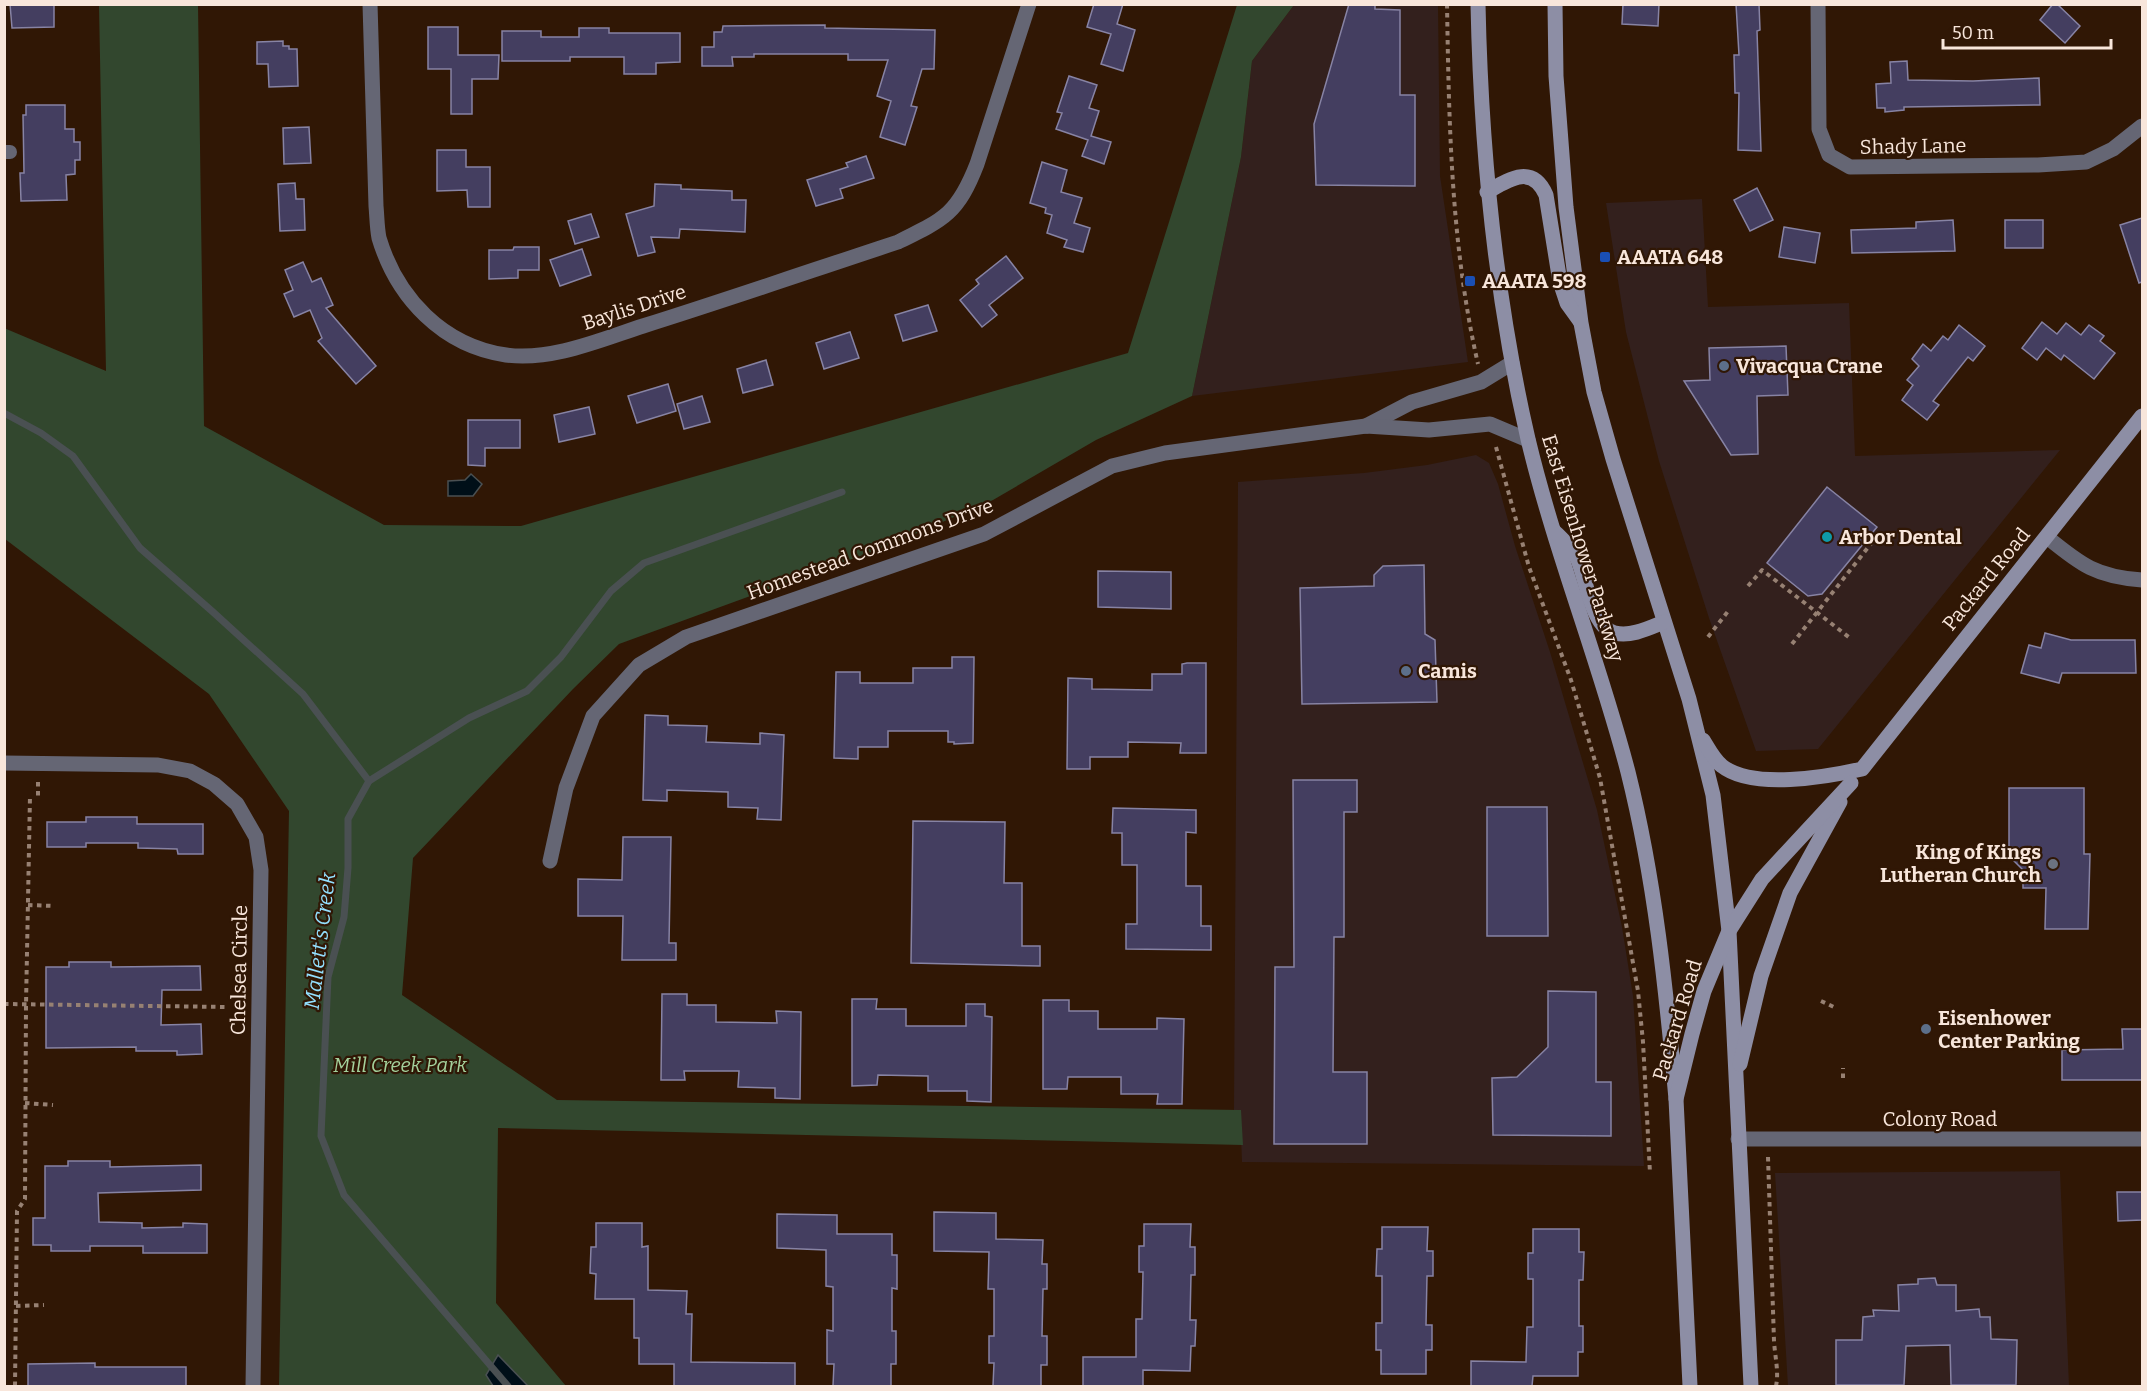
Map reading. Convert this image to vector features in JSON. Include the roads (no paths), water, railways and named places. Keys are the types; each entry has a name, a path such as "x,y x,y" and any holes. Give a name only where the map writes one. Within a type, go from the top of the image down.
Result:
{"main road":[{"name":"East Eisenhower Parkway","path":"1478,4 1480,95 1487,192 1512,363 1528,440 1552,529 1597,666 1631,784 1653,888 1676,1099"},
{"path":"1555,4 1556,76 1566,207 1581,323 1594,392 1696,729 1713,795 1729,931 1750,1386"},
{"path":"1487,192 1518,176 1528,177 1542,186 1546,195 1560,282 1567,303 1581,323"},
{"name":"Packard Road","path":"1696,729 1720,765 1731,772 1749,777 1818,778 1862,769 2142,416"},
{"path":"1552,529 1568,545 1577,559 1601,624 1612,633 1625,634 1664,622"},
{"name":"Packard Road","path":"1690,1386 1676,1099 1704,991 1729,931 1762,879 1851,783 1790,893 1761,976 1735,1082"}],"street":[{"name":"Baylis Drive","path":"370,4 376,206 379,237 397,281 416,306 447,335 473,347 506,355 539,356 574,348 670,318 898,242 951,212 968,188 977,164 1029,4"},
{"name":"Shady Lane","path":"1818,4 1819,129 1829,155 1850,167 2038,165 2086,162 2113,149 2142,126"},
{"name":"Homestead Commons Drive","path":"1366,426 1412,402 1481,382 1512,363"},
{"name":"Homestead Commons Drive","path":"550,861 566,788 593,716 639,665 686,637 984,534 1112,466 1165,453 1366,426 1429,430 1490,424 1528,440"},
{"path":"2047,537 2095,572 2121,579 2142,580"},
{"name":"Chelsea Circle","path":"4,763 158,765 190,771 214,784 237,804 256,837 261,870 253,1386"},
{"name":"Colony Road","path":"1738,1139 2142,1138"}],"waterway":[{"name":"Mallett's Creek","path":"4,413 41,433 73,456 140,548 303,694 369,781"},
{"name":"Mallett's Creek","path":"508,1386 344,1195 321,1136 328,977 344,917 348,868 348,819 369,781 469,718 527,691 561,657 611,591 644,563 842,492"}],"place":[{"name":"AAATA 648","path":"1605,257"},
{"name":"AAATA 598","path":"1470,281"},
{"name":"Vivacqua Crane","path":"1724,366"},
{"name":"Arbor Dental","path":"1827,537"},
{"name":"Camis","path":"1406,671"},
{"name":"King of Kings Lutheran Church","path":"2053,864"},
{"name":"Eisenhower Center Parking","path":"1926,1029"}],"park label":[{"name":"Mill Creek Park","path":"400,1065"}]}
